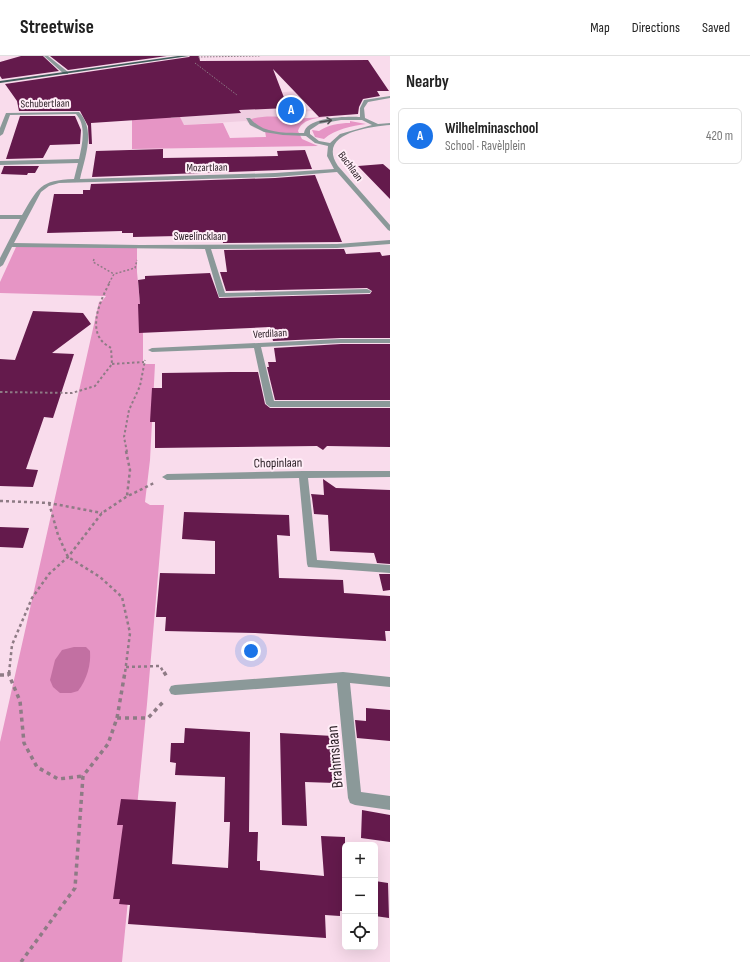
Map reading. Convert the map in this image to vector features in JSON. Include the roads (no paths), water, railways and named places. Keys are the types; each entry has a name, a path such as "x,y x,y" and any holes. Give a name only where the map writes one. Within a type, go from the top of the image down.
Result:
{"main road":[{"path":"0,82 187,56"}],"street":[{"path":"46,56 66,73"},
{"path":"363,119 362,108 366,101 390,97"},
{"name":"Schubertlaan","path":"0,134 8,114 76,113 80,115 86,132 77,180"},
{"path":"248,119 253,126 265,130 287,134 307,134 316,142 330,145"},
{"path":"307,134 307,130 312,125 322,121 363,119 376,125"},
{"name":"Bachlaan","path":"390,124 351,130 336,137 330,145 329,155 339,170 390,229"},
{"path":"0,163 81,161"},
{"name":"Mozartlaan","path":"0,265 39,191 46,185 58,181 275,175 339,170"},
{"path":"0,217 24,217"},
{"name":"Sweelincklaan","path":"10,245 97,247 337,246 390,242"},
{"path":"207,246 222,295 367,290"},
{"name":"Verdilaan","path":"152,350 390,341"},
{"path":"257,345 270,404 390,404"},
{"path":"303,474 312,564 390,569"},
{"name":"Chopinlaan","path":"167,477 390,474"},
{"path":"175,690 343,677 390,682"},
{"name":"Brahmslaan","path":"343,677 355,798 390,803"}],"place":[{"name":"Wilhelminaschool","path":"291,110"}]}
